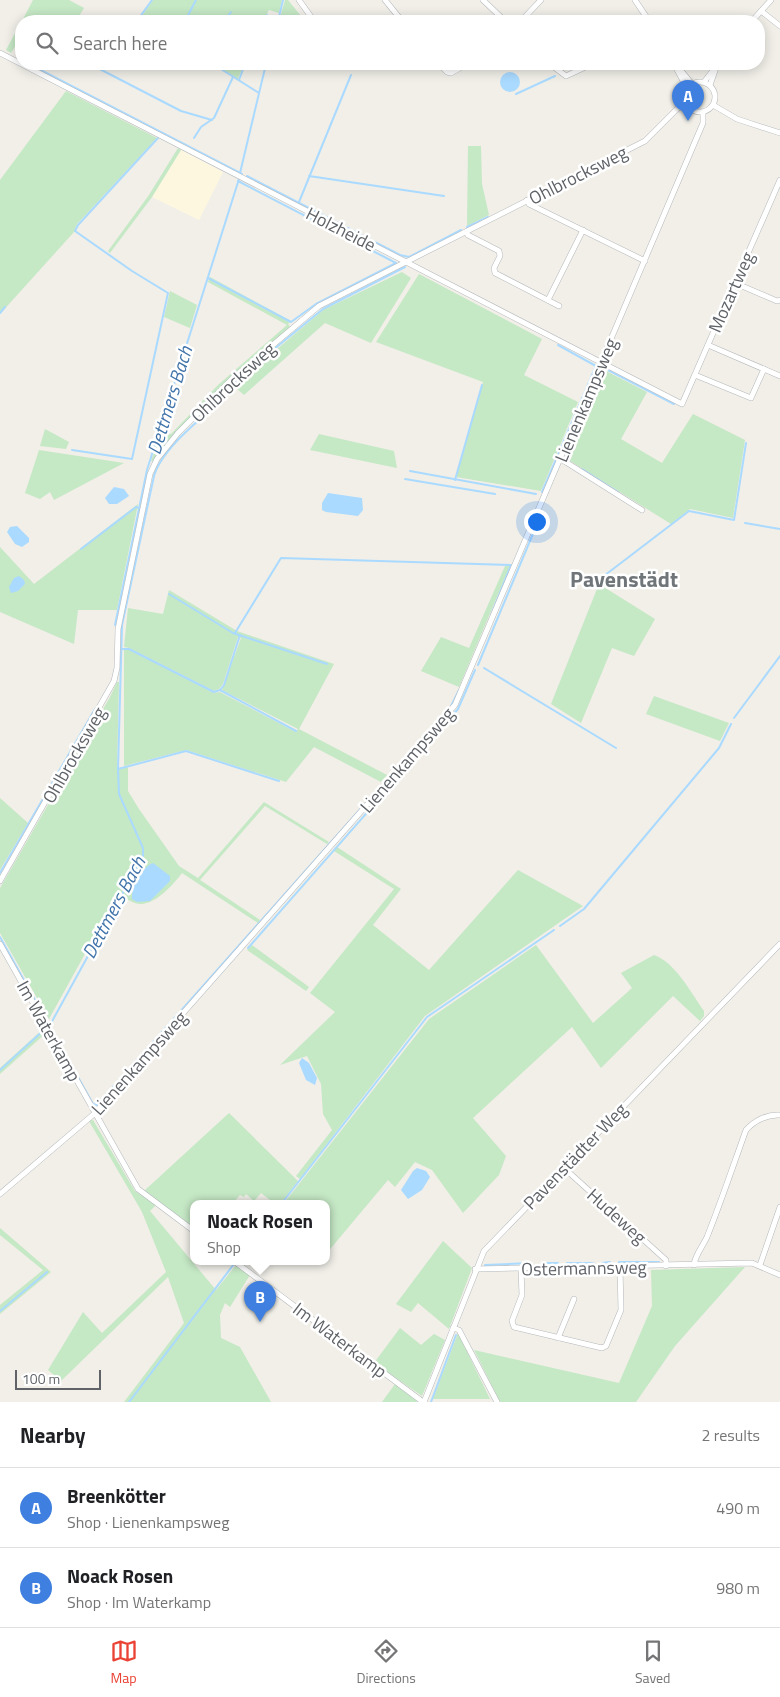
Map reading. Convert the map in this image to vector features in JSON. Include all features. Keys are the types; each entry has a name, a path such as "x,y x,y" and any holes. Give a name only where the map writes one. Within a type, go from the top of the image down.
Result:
{"street":[{"path":"299,0 310,15"},
{"path":"385,0 397,15"},
{"path":"483,0 499,15"},
{"path":"526,15 541,0"},
{"path":"635,0 645,15"},
{"path":"757,15 771,0"},
{"path":"761,11 780,26"},
{"name":"Holzheide","path":"0,53 15,61"},
{"name":"Holzheide","path":"33,70 682,404"},
{"path":"445,70 447,72 456,72 459,70"},
{"path":"557,70 566,76 579,70"},
{"path":"678,70 687,88"},
{"path":"680,70 692,84"},
{"path":"707,84 715,70"},
{"path":"692,84 707,84 714,92 713,105 703,112 693,111 686,104 684,96 687,88 692,84"},
{"name":"Ohlbrocksweg","path":"0,881 114,681 117,668 118,628 150,474 157,459 178,433 231,380 319,306 645,141 678,108 686,104"},
{"path":"713,105 736,119 780,133"},
{"name":"Lienenkampsweg","path":"0,1194 94,1114 450,713 472,668 703,123 703,112"},
{"name":"Mozartweg","path":"682,404 735,283 778,192 780,180"},
{"path":"527,200 529,204 644,261"},
{"path":"548,300 583,230"},
{"path":"466,232 468,235 499,251 500,256 494,268 495,273 560,306"},
{"path":"735,283 777,301 780,300"},
{"path":"708,345 780,376"},
{"path":"695,375 751,398 764,369"},
{"path":"561,459 642,510"},
{"name":"Im Waterkamp","path":"0,944 44,1020 94,1114 138,1189 190,1228"},
{"name":"Pavenstädter Weg","path":"423,1402 454,1328 475,1269 484,1251 780,944"},
{"path":"694,1265 694,1259 703,1247 711,1227 746,1130 752,1124 772,1114 780,1115"},
{"name":"Hudeweg","path":"564,1168 666,1260 666,1266"},
{"path":"780,1207 760,1265 780,1275"},
{"name":"Ostermannsweg","path":"475,1269 620,1268 752,1263 760,1265"},
{"name":"Im Waterkamp","path":"239,1265 423,1402"},
{"path":"521,1270 522,1295 512,1325 514,1328 602,1348 606,1346 621,1310 620,1268"},
{"path":"558,1338 574,1299"},
{"path":"454,1328 459,1330 497,1402"}],"shaded area":[{"path":"181,150 223,172 199,220 152,197"}],"green space":[{"path":"33,0 69,0 84,8 80,15 25,15"},
{"path":"153,0 282,0 279,13 269,10 266,15 142,15"},
{"path":"285,0 288,0 300,15 281,15"},
{"path":"15,33 15,47 11,53 6,50"},
{"path":"224,70 242,70 238,79"},
{"path":"66,91 157,138 77,224 74,232 0,314 0,180"},
{"path":"468,146 481,146 482,184 489,215 467,226"},
{"path":"178,148 181,150 152,197 110,253 108,251 149,195"},
{"path":"402,272 411,278 371,343 325,323 244,395 236,388 237,383 323,310"},
{"path":"419,274 542,339 524,375 578,402 541,491 456,477 483,382 376,342"},
{"path":"210,277 291,321 288,324 290,327 230,379 154,462 151,461 162,431 171,434 218,385 287,325 208,282"},
{"path":"170,291 197,305 190,328 164,317"},
{"path":"604,370 647,392 621,439 662,463 693,414 745,440 733,518 690,509 671,524 567,459"},
{"path":"45,429 69,442 66,449 40,446"},
{"path":"319,434 394,451 397,468 310,450"},
{"path":"39,450 124,463 54,500 50,492 40,499 25,493"},
{"path":"138,504 117,610 78,610 74,644 0,612 0,547 34,584"},
{"path":"505,566 510,566 459,687 421,671 441,637 469,648"},
{"path":"599,584 655,619 634,656 612,648 581,723 551,704"},
{"path":"169,590 237,631 334,664 299,729 387,775 381,782 314,747 286,782 186,750 124,766 124,649 129,649 214,693 220,692 296,732 298,729 222,690 241,638 238,637 223,684 214,691 129,648 124,647 128,608 163,614"},
{"path":"117,682 119,682 117,770 128,767 128,791 179,866 198,878 264,802 329,842 327,844 265,806 200,880 260,920 258,923 182,873 162,895 148,903 135,903 118,894 49,1019 0,933 0,888"},
{"path":"654,696 729,723 720,741 646,714"},
{"path":"0,798 28,823 0,870"},
{"path":"337,847 401,889 373,925 429,970 518,870 583,906 425,1016 300,1179 296,1176 332,1130 323,1114 321,1084 307,1056 280,1065 335,1012 310,993 394,889 334,851"},
{"path":"252,945 309,987 306,991 247,950"},
{"path":"536,945 593,1023 632,988 621,973 654,955 676,971 704,1011 704,1016 700,1021 673,996 601,1068 572,1027 473,1118 506,1156 499,1175 463,1213 432,1170 415,1162 395,1187 388,1180 330,1249 330,1200 286,1200 429,1019"},
{"path":"43,1029 46,1033 0,1074 0,1068"},
{"path":"229,1113 298,1181 283,1200 270,1200 261,1193 255,1200 246,1194 244,1197 240,1195 236,1200 190,1200 190,1225 144,1191"},
{"path":"93,1120 135,1191 156,1205 150,1211 190,1259 190,1265 195,1265 216,1290 236,1265 250,1275 230,1307 225,1303 220,1315 221,1338 240,1347 271,1402 124,1402 184,1323 168,1277 61,1381 48,1370 83,1312 102,1333 166,1272 142,1212 89,1121"},
{"path":"0,1228 51,1272 0,1314 0,1305 43,1270 0,1235"},
{"path":"443,1241 472,1268 449,1329 418,1303 411,1312 396,1304"},
{"path":"745,1267 675,1346 636,1402 500,1402 474,1350 619,1383 652,1306 651,1270"},
{"path":"400,1328 421,1345 434,1334 445,1340 422,1396 374,1363"},
{"path":"458,1333 490,1399 433,1399"},
{"path":"395,1384 416,1400 417,1402 382,1402"}],"water":[{"path":"510,72 517,75 520,82 517,89 510,92 503,89 500,82 503,75"},
{"path":"114,487 124,489 129,496 117,504 109,504 105,498"},
{"path":"328,493 362,498 363,510 358,516 326,512 322,510 322,503"},
{"path":"17,526 29,538 29,542 22,547 15,544 7,532 10,527"},
{"path":"19,576 24,580 25,584 18,591 11,593 9,587 14,578"},
{"path":"153,863 170,876 170,881 150,901 137,902 132,899 135,883 141,873"},
{"path":"302,1058 309,1063 317,1078 315,1085 306,1080 299,1063"},
{"path":"417,1168 426,1171 430,1177 422,1190 408,1199 401,1190"}],"waterway":[{"path":"141,15 152,0"},
{"path":"188,15 196,0"},
{"name":"Dettmers Bach","path":"279,15 283,0"},
{"path":"41,70 242,174"},
{"path":"102,70 181,111 212,120"},
{"path":"223,70 259,93"},
{"path":"239,80 243,70"},
{"name":"Dettmers Bach","path":"240,173 265,70"},
{"path":"299,202 351,75"},
{"path":"516,94 555,76"},
{"path":"194,138 201,127 214,118 233,77"},
{"path":"72,450 132,459 168,293 132,271 75,231 78,225 158,138"},
{"path":"247,176 400,255 409,257 461,230"},
{"path":"309,176 444,196"},
{"name":"Dettmers Bach","path":"115,625 147,470 239,179"},
{"path":"208,278 291,322 316,304 396,263 238,181"},
{"path":"467,227 488,217"},
{"path":"232,390 235,381 323,309 405,267"},
{"path":"0,313 5,307"},
{"path":"542,492 596,366 558,345"},
{"path":"565,459 604,368 674,404"},
{"path":"455,480 482,385"},
{"name":"Dettmers Bach","path":"50,1025 143,856 143,848 119,794 122,625 154,476 158,465 174,444 224,398"},
{"path":"596,582 689,511 734,520 746,443"},
{"path":"582,469 618,492"},
{"path":"410,471 536,494"},
{"path":"405,479 495,494"},
{"path":"81,549 136,507 139,508"},
{"path":"745,523 780,529"},
{"path":"478,665 535,529"},
{"path":"235,633 281,558 511,565 491,615"},
{"path":"169,594 233,633 327,664"},
{"path":"122,649 129,649 214,692 220,690 224,685 240,635"},
{"path":"734,718 780,656"},
{"path":"484,668 616,748"},
{"path":"248,948 458,709 475,670"},
{"path":"220,690 296,731"},
{"path":"451,706 459,690"},
{"path":"0,873 95,709"},
{"path":"560,926 584,909 719,748 731,724"},
{"path":"118,769 186,751 279,781"},
{"path":"0,937 93,1104 97,1105 372,796"},
{"path":"284,1200 427,1017 554,930"},
{"name":"Dettmers Bach","path":"0,1070 46,1028"},
{"path":"602,1263 610,1262"},
{"path":"619,1262 659,1262"},
{"path":"485,1265 531,1263"},
{"path":"546,1263 558,1263"},
{"path":"567,1263 593,1263"},
{"path":"129,1402 233,1265"},
{"path":"0,1311 47,1272"},
{"path":"431,1402 456,1335"}],"place":[{"name":"Breenkötter","path":"688,121"},
{"name":"Noack Rosen","path":"260,1322"}],"district":[{"name":"Pavenstädt","path":"624,579"}]}
